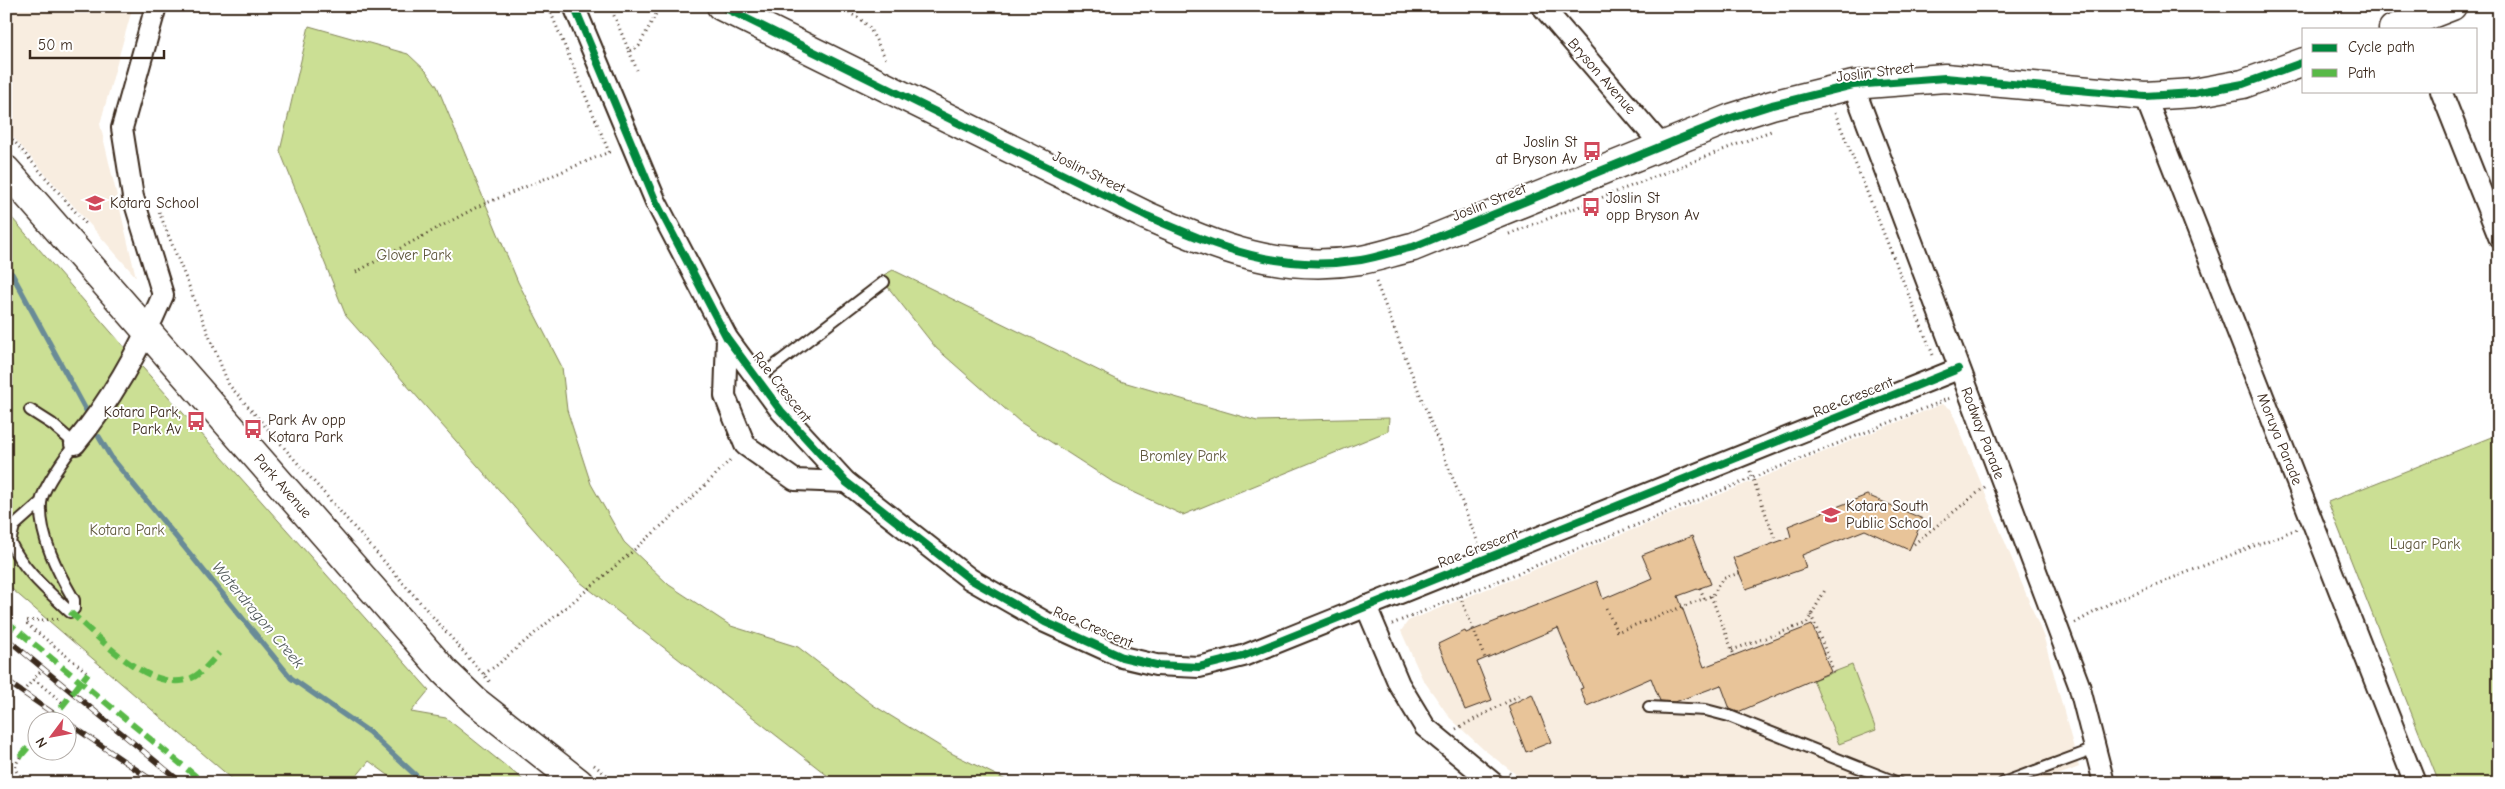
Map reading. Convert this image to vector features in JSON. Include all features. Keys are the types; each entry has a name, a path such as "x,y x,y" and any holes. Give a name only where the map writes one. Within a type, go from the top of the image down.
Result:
{"street":[{"path":"75,444 96,419 136,354 163,295 133,197 122,128 156,6"},
{"name":"Rae Crescent","path":"574,6 656,202 727,338 781,411 846,482 970,579 1045,622 1122,657 1156,665 1198,667 1243,656 1958,369"},
{"name":"Joslin Street","path":"721,6 1147,216 1203,241 1266,260 1312,264 1362,260 1413,247 1731,118 1772,105 1853,85 1945,78 2145,96 2194,93 2244,84 2302,63"},
{"name":"Bryson Avenue","path":"1542,6 1662,146"},
{"path":"2408,26 2452,6"},
{"name":"Rodway Parade","path":"1853,85 1958,369 2079,685 2104,783"},
{"path":"2441,92 2499,238"},
{"name":"Moruya Parade","path":"2145,96 2415,783"},
{"name":"Park Avenue","path":"6,170 148,330 445,672 475,701 582,771"},
{"name":"Rae Crescent","path":"727,338 725,396 745,445"},
{"path":"745,445 795,480 846,482"},
{"path":"1366,606 1399,684 1425,727 1497,775"}],"lane":[{"path":"757,379 884,282"},
{"path":"30,410 52,424 75,444 56,470 41,502 14,526 10,534 10,542 18,558 35,579 70,612 74,609 74,600 46,539 41,502"},
{"path":"1649,707 1706,710 1729,716 1898,783"},
{"path":"2003,783 2095,749"}],"path":[{"path":"356,272 476,207 609,152 548,6"},
{"path":"610,6 637,70"},
{"path":"629,51 639,46 660,6"},
{"path":"838,7 859,18 869,26 886,61 893,65"},
{"path":"1827,115 1835,113 1936,362"},
{"path":"1504,236 1772,130"},
{"path":"6,132 90,229"},
{"path":"157,207 229,385 497,688"},
{"path":"1376,282 1485,560"},
{"path":"1387,626 1950,398"},
{"path":"484,674 504,659 699,491 745,445"},
{"path":"1752,478 1775,539"},
{"path":"1914,544 1986,486"},
{"path":"2059,631 2114,601 2313,522"},
{"path":"1606,608 1617,632 1712,596 1722,578 1740,573"},
{"path":"1700,588 1704,598"},
{"path":"1732,650 1807,623 1825,590"},
{"path":"1460,596 1486,660"},
{"path":"1712,596 1734,655"},
{"path":"1811,615 1834,672"},
{"path":"54,621 26,621 88,673"},
{"path":"1394,623 1397,629"},
{"path":"26,688 40,672"},
{"path":"34,679 64,704"},
{"path":"1455,729 1520,695"},
{"path":"1450,724 1462,734"},
{"path":"20,757 15,765 15,769 29,783"},
{"path":"582,771 617,783"},
{"path":"1497,775 1522,783"}],"shaded area":[{"name":"Kotara School","path":"6,6 133,6 100,124 136,277 6,129"},
{"name":"Kotara South Public School","path":"1942,404 1951,409 2044,638 2079,767 2038,783 1527,783 1483,749 1450,718 1422,678 1401,631 1408,621"}],"green space":[{"name":"Glover Park","path":"309,26 408,54 426,71 437,86 518,282 562,367 567,410 591,484 624,542 669,585 731,626 798,647 873,705 951,753 1012,783 837,783 580,582 346,316 280,151"},
{"name":"Kotara Park","path":"6,211 429,690 411,712 446,718 527,783 399,783 369,761 351,783 237,783 6,584"},
{"name":"Bromley Park","path":"893,270 1120,381 1257,421 1389,418 1388,431 1183,515 1116,484 1020,422 936,348 880,277"},
{"name":"Lugar Park","path":"2499,434 2499,783 2439,783 2328,502"},
{"path":"1852,665 1876,730 1839,744 1813,680"}],"building":[{"path":"1867,495 1923,519 1909,550 1865,530 1802,555 1806,568 1746,589 1733,558 1791,537 1788,526"},
{"path":"1692,536 1711,584 1678,596 1704,667 1812,625 1831,672 1738,712 1730,709 1721,685 1675,702 1660,701 1651,678 1587,706 1580,689 1583,688 1558,628 1477,662 1492,700 1465,710 1438,644 1465,631 1466,633 1597,581 1603,599 1652,578 1642,555"},
{"path":"1532,694 1551,742 1526,752 1508,706"}],"waterway":[{"name":"Waterdragon Creek","path":"6,269 12,274 87,412"},
{"name":"Waterdragon Creek","path":"99,437 111,457 291,678 369,732 424,783"}],"railway":[{"path":"6,638 182,783"},
{"path":"6,681 51,712"},
{"path":"78,730 156,783"}],"marked path":[{"path":"70,612 108,647 139,669 155,677 171,681 186,680 196,676 219,653"},
{"path":"6,621 204,783"},
{"path":"58,712 88,673"},
{"path":"20,757 28,748"}],"cycle path":[{"path":"574,6 656,202 727,338 781,411 846,482 970,579 1045,622 1122,657 1156,665 1199,667 1243,656 1958,369"},
{"path":"721,6 1147,216 1200,238 1251,255 1303,263 1361,260 1413,247 1731,118 1772,105 1853,85 1945,78 2145,96 2194,93 2243,84 2302,63"}],"place":[{"name":"Joslin St at Bryson Av","path":"1592,151"},
{"name":"Kotara School","path":"95,203"},
{"name":"Joslin St opp Bryson Av","path":"1591,207"},
{"name":"Kotara Park, Park Av","path":"196,421"},
{"name":"Park Av opp Kotara Park","path":"253,429"},
{"name":"Kotara South Public School","path":"1831,515"}]}
